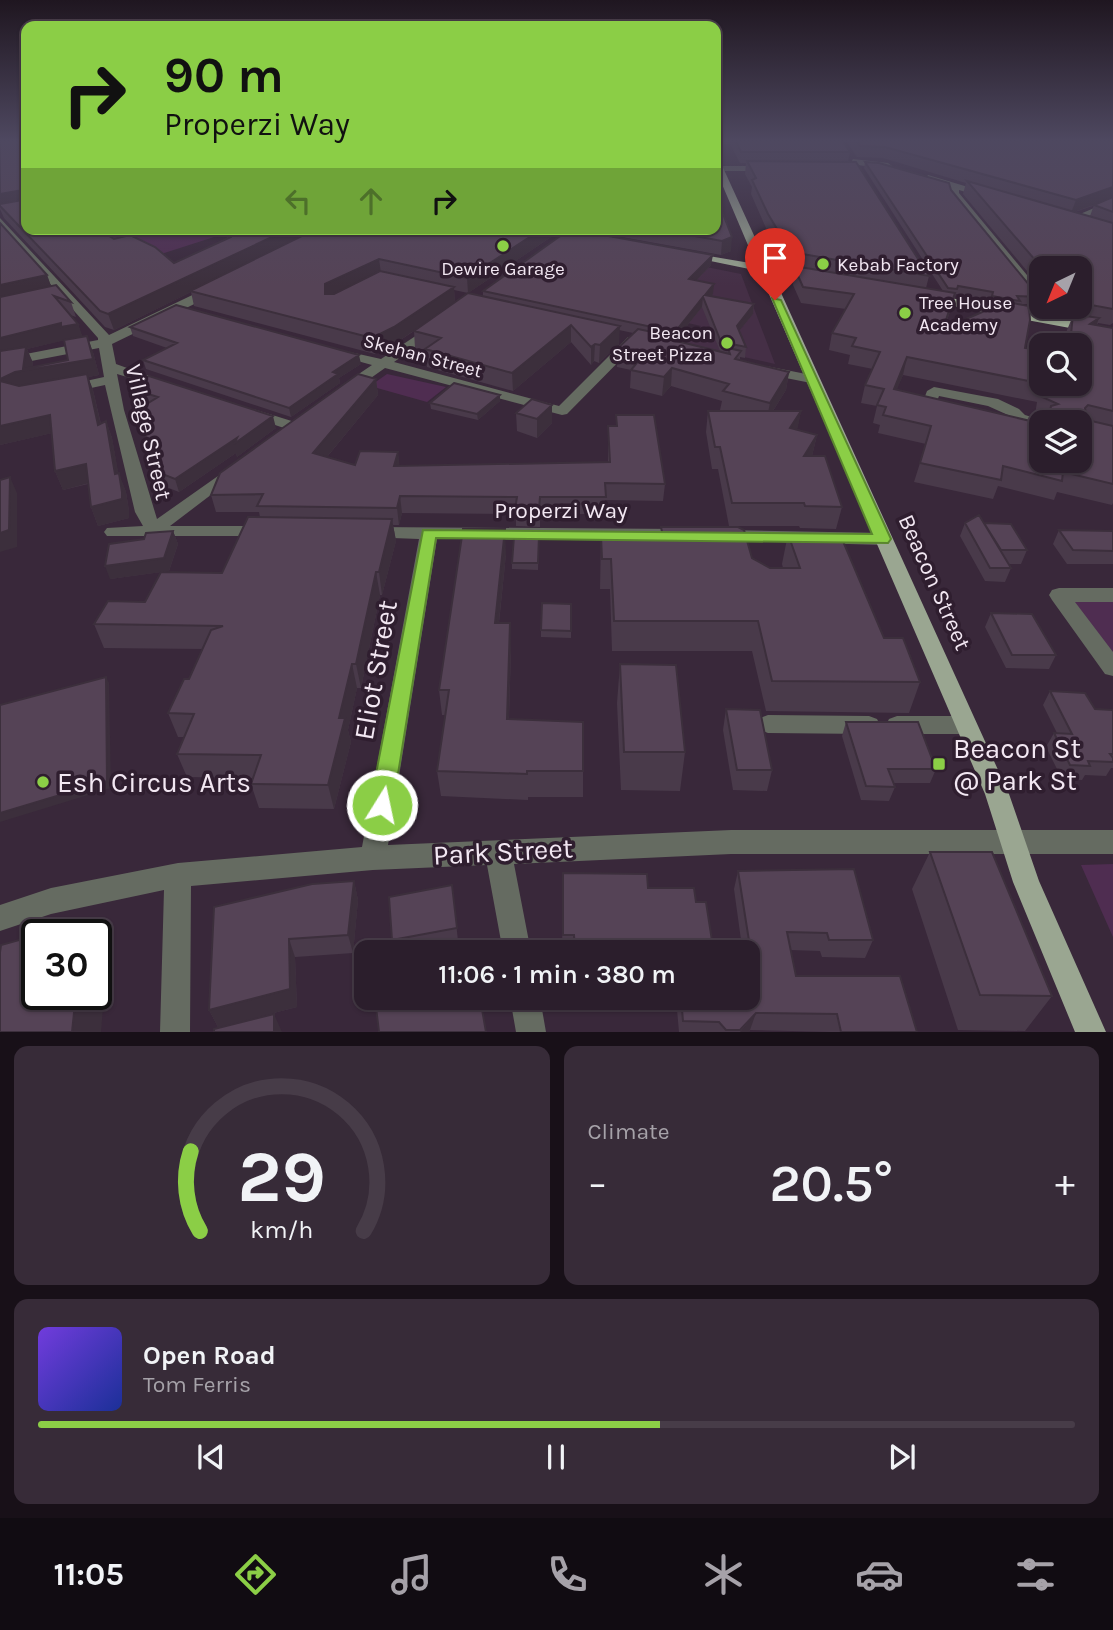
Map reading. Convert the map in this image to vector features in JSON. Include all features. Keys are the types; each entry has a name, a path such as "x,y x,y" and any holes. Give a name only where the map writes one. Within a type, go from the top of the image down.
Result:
{"main road":[{"name":"Beacon Street","path":"727,189 996,794 1026,881 1091,1031"},
{"path":"579,235 600,239"},
{"path":"672,253 833,281"},
{"path":"914,296 1113,332"}],"street":[{"path":"955,189 954,193 1029,284"},
{"path":"963,189 1000,199"},
{"path":"1071,220 1113,203"},
{"name":"Village Street","path":"2,215 104,337 117,410 144,512 153,530"},
{"path":"1059,216 1092,226"},
{"path":"544,248 560,235"},
{"path":"927,281 940,301"},
{"path":"0,363 104,344 223,285"},
{"path":"47,297 65,293"},
{"path":"179,308 202,314"},
{"path":"334,397 444,319"},
{"path":"1058,319 1061,323"},
{"name":"Skehan Street","path":"321,347 562,411 633,340"},
{"path":"754,367 811,379"},
{"path":"48,393 112,373 186,391"},
{"path":"960,414 928,407 933,391 1003,406 1014,411 1020,418 1029,420"},
{"path":"236,407 293,426"},
{"path":"1003,424 1014,424 1020,418"},
{"path":"153,530 250,458"},
{"path":"113,532 283,532"},
{"name":"Properzi Way","path":"349,533 883,539"},
{"name":"Eliot Street","path":"373,858 429,533"},
{"path":"1113,595 1059,595 1113,668"},
{"path":"768,724 966,726"},
{"name":"Park Street","path":"0,918 51,901 177,875 373,858 731,842 1113,842"},
{"path":"498,851 515,940"},
{"path":"175,1031 177,875"},
{"path":"527,1010 531,1031"}],"shaded area":[{"path":"102,235 220,235 155,256"},
{"path":"682,262 741,274 775,364 685,344 701,326 665,318"},
{"path":"387,374 446,387 427,402 370,386"},
{"path":"1070,599 1113,599 1113,663"},
{"path":"1113,864 1113,937 1081,865"}],"building":[{"path":"0,189 21,189 21,190 0,194"},
{"path":"756,189 873,189 929,276 791,252"},
{"path":"883,189 951,189 1029,285 1029,297 1017,296 1020,301 992,296 993,292 958,286 957,289 948,288"},
{"path":"974,189 995,189 1113,223 1113,309 1092,305 1092,256 1032,256"},
{"path":"1037,189 1107,189 1076,200"},
{"path":"1113,197 1113,212 1094,205"},
{"path":"21,200 21,228 0,206"},
{"path":"721,209 732,237 722,241 689,235 721,235"},
{"path":"0,223 47,275 0,285"},
{"path":"28,235 108,235 114,239 130,235 155,247 174,263 232,235 276,235 108,314 100,311"},
{"path":"304,235 533,235 467,278 379,259 325,284 325,294 334,294 380,271 454,287 394,327 372,338 190,291"},
{"path":"562,235 603,235 713,255 689,279 714,284 705,295 754,304 737,326 746,347 721,342 703,297 675,332 483,291"},
{"path":"800,267 955,293 943,329 987,310 990,299 1029,306 1030,320 1025,348 1029,348 1029,381 907,357 894,389 1029,421 1029,473 1003,466 1001,480 920,463 931,426 883,415 886,407 877,405 884,389 865,385 880,352 852,346 856,338 832,333 854,294 803,287 795,269"},
{"path":"56,285 71,302 54,296 78,324 61,327 61,323 0,338 0,297"},
{"path":"468,293 620,326 600,345 591,347 571,325 512,373 425,349 441,338 414,331"},
{"path":"176,305 359,355 333,372 338,374 289,408 143,360 177,343 130,327"},
{"path":"1092,317 1099,318 1090,324 1113,328 1113,411 1088,405 1085,408 1050,410 1051,406 1058,404 1042,397 1092,396 1092,333 1071,333 1073,319"},
{"path":"638,329 730,354 728,348 741,351 735,359 789,372 770,403 723,391 729,384 672,368 664,377 631,370 644,354 618,348"},
{"path":"87,336 93,359 15,372 0,379 0,351 26,347 23,369 68,360 64,340"},
{"path":"87,374 98,425 106,421 115,474 119,473 122,492 122,499 91,507 86,464 55,471 50,415 0,426 0,381 19,386"},
{"path":"358,374 376,379 313,453 355,465 360,451 398,452 394,466 610,462 608,426 617,426 616,415 654,415 665,484 605,483 606,497 540,497 539,509 515,509 517,497 400,496 397,508 257,506 263,494 211,495 220,473"},
{"path":"149,376 273,416 234,444 237,438 175,479 157,472 144,431 140,408 158,397 129,388"},
{"path":"454,383 500,395 477,414 430,403"},
{"path":"532,399 552,405 537,419 516,413"},
{"path":"708,411 801,411 790,428 817,435 804,456 825,456 842,507 805,506 804,503 732,503 720,447 715,447"},
{"path":"1092,421 1113,426 1113,484 1067,473 1092,473"},
{"path":"1031,473 1063,473 1062,481"},
{"path":"10,477 9,530 0,533 0,480"},
{"path":"979,515 1011,568 990,568 965,523"},
{"path":"248,517 392,519 379,572 376,572 356,664 352,664 339,718 345,718 328,785 251,784 261,755 177,754 194,714 168,713 184,679 189,679 211,630 223,626 94,624 108,601 145,602 161,572 222,573"},
{"path":"984,523 1011,524 1027,550 1001,550"},
{"path":"661,527 738,527 744,530 752,558 770,568 800,568 788,534 840,534 884,638 903,638 920,682 772,681 758,621 614,621 611,559 602,559 601,536 663,537"},
{"path":"463,529 505,529 495,623 510,623 507,719 583,722 583,771 527,771 527,774 437,771 449,690 439,690"},
{"path":"1059,530 1113,531 1113,551 1073,550"},
{"path":"173,531 164,558 105,566 109,544 144,539 146,533"},
{"path":"514,536 539,536 538,563 512,563"},
{"path":"542,603 571,604 571,631 541,630"},
{"path":"991,613 1032,614 1056,655 1012,655"},
{"path":"620,664 676,665 685,752 624,752"},
{"path":"106,677 107,781 0,813 0,705"},
{"path":"1050,691 1085,693 1095,709 1113,710 1113,754 1110,754 1113,762 1088,761 1090,766 1070,765 1054,733 1072,734"},
{"path":"726,709 760,710 772,770 737,770"},
{"path":"846,722 918,722 936,769 888,769 895,787 866,786"},
{"path":"930,852 992,852 1052,996 980,995"},
{"path":"854,869 873,940 829,940 827,933 787,932 796,976 900,976 917,1032 841,1032 837,1014 756,1013 740,1030 726,1030 719,1022 683,1021 682,1010 760,1010 760,940 749,940 738,871"},
{"path":"563,873 647,874 648,888 694,888 696,902 706,902 712,940 574,940 574,935 563,935"},
{"path":"354,881 348,935 289,939 290,989 209,1010 214,907 312,884"},
{"path":"452,885 457,928 392,940 389,897"},
{"path":"21,939 21,1010 74,1010 72,1032 0,1032 1,945"},
{"path":"376,1010 482,1010 486,1032 379,1032"},
{"path":"274,1014 274,1032 214,1032 214,1029"}],"place":[{"name":"Dewire Garage","path":"503,246"},
{"name":"Kebab Factory","path":"823,264"},
{"name":"Tree House Academy","path":"905,313"},
{"name":"Beacon Street Pizza","path":"727,343"},
{"name":"Beacon St @ Park St","path":"939,764"},
{"name":"Esh Circus Arts","path":"43,782"}],"route":[{"path":"382,805 429,533 883,539 775,300"}]}
